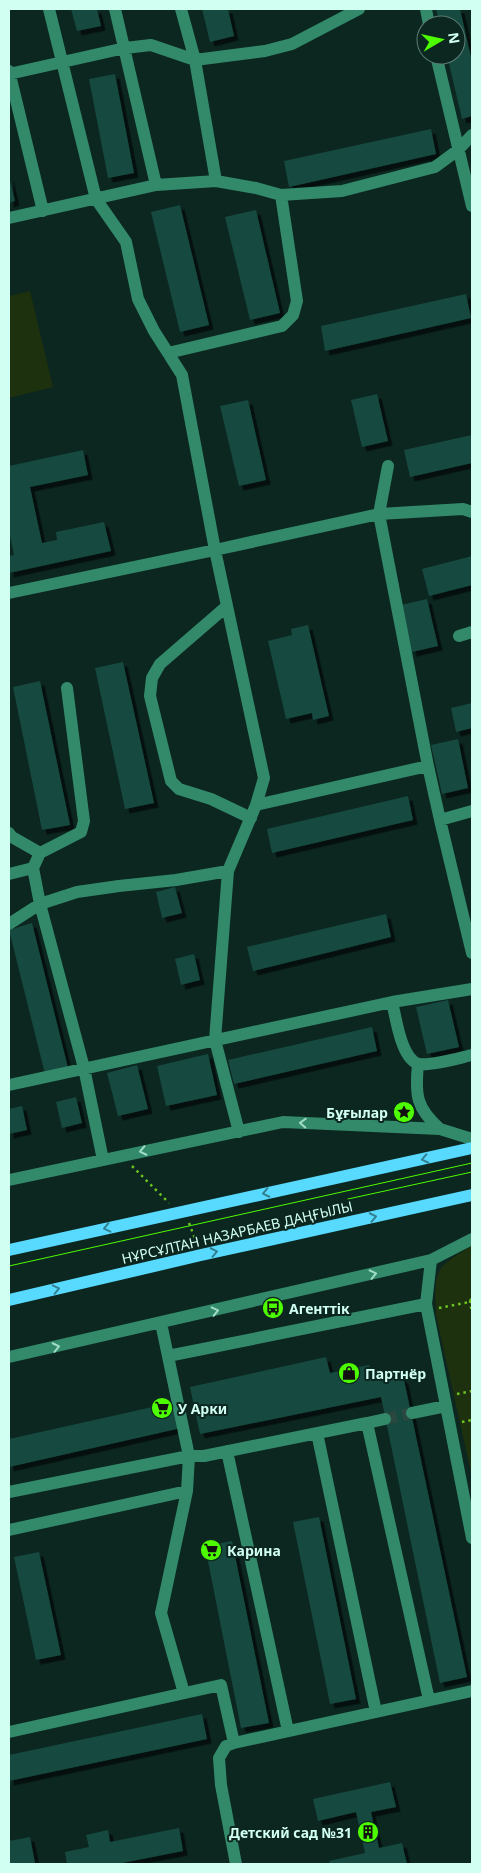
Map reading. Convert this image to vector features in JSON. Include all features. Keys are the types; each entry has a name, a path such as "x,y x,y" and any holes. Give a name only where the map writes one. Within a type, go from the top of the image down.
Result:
{"main road":[{"path":"9,1250 472,1148"},
{"name":"НҰРСҰЛТАН НАЗАРБАЕВ ДАҢҒЫЛЫ","path":"9,1300 472,1195"}],"lane":[{"path":"49,9 96,199 126,242 138,298 154,331 182,375 227,606 264,778 251,818 228,871 215,1040 239,1132"},
{"path":"115,9 156,185"},
{"path":"181,9 195,60 216,182"},
{"path":"43,210 9,73 125,48 151,45 195,60 264,51 292,44 359,9"},
{"path":"438,65 472,206"},
{"path":"9,218 156,185 216,182 256,188 281,195 342,191 435,167 458,150 472,135"},
{"path":"168,353 282,326 293,315 297,301 281,195"},
{"path":"388,466 379,514 440,820 466,900 472,953"},
{"path":"9,593 379,514 462,509 472,512"},
{"path":"227,606 160,664 152,678 150,696 171,782 179,789 211,799 251,818"},
{"path":"460,636 472,632"},
{"path":"67,688 84,822 81,832 40,853 33,868 40,904 84,1068 103,1160"},
{"path":"256,805 428,766"},
{"path":"440,820 472,812"},
{"path":"9,833 12,837 40,853"},
{"path":"9,874 33,868"},
{"path":"9,924 40,904 77,892 176,880 228,871"},
{"path":"9,1085 392,1002 472,989"},
{"path":"392,1002 403,1047 411,1060 418,1064 440,1062 472,1055"},
{"path":"418,1064 416,1083 422,1110 426,1117 440,1129"},
{"path":"9,1180 283,1122 440,1129 472,1140"},
{"path":"9,1357 161,1324 431,1260 472,1239"},
{"path":"431,1260 431,1306 446,1406 472,1538"},
{"path":"168,1356 431,1306"},
{"path":"161,1324 189,1456 187,1491 161,1613 184,1693"},
{"path":"412,1414 446,1406"},
{"path":"9,1492 189,1456 204,1456 385,1419"},
{"path":"367,1423 429,1700"},
{"path":"317,1433 376,1712"},
{"path":"227,1451 288,1731"},
{"path":"9,1530 187,1491"},
{"path":"9,1732 221,1685 234,1742"},
{"path":"236,1864 221,1785 220,1758 226,1746 234,1742 472,1691"}],"path":[{"path":"122,1156 170,1204"},
{"path":"189,1222 197,1244"},
{"path":"472,1296 472,1313"},
{"path":"431,1306 471,1302"},
{"path":"454,1395 472,1391"},
{"path":"460,1423 472,1420"}],"green space":[{"path":"30,291 53,387 9,398 9,296"},
{"path":"472,1245 472,1477 436,1315 435,1292 436,1281 442,1267"}],"building":[{"path":"71,9 97,9 101,26 77,31"},
{"path":"202,9 228,9 234,36 210,42"},
{"path":"436,9 460,9 461,15 438,15"},
{"path":"466,36 472,62 472,116 462,119 449,65 466,65"},
{"path":"115,74 134,173 108,178 89,79"},
{"path":"431,129 436,154 289,187 284,161"},
{"path":"9,176 15,201 9,203"},
{"path":"180,205 209,325 180,332 151,212"},
{"path":"256,210 280,313 250,320 225,217"},
{"path":"466,294 471,318 325,351 321,326"},
{"path":"377,394 388,441 362,447 351,400"},
{"path":"248,400 266,480 239,486 220,406"},
{"path":"472,435 472,463 410,477 404,450"},
{"path":"83,450 88,475 30,487 42,543 57,540 56,532 104,522 111,551 9,573 9,556 14,555 9,531 9,466"},
{"path":"472,556 472,585 429,596 422,569"},
{"path":"427,599 438,646 412,652 401,605"},
{"path":"308,625 329,716 313,720 312,713 286,719 268,641 292,635 291,629"},
{"path":"123,662 154,803 125,809 95,668"},
{"path":"40,681 70,825 42,830 13,687"},
{"path":"472,703 472,728 456,732 451,708"},
{"path":"458,739 468,788 442,794 431,745"},
{"path":"408,796 413,820 272,853 267,829"},
{"path":"175,887 182,913 162,918 156,892"},
{"path":"386,914 391,937 253,971 247,947"},
{"path":"32,923 68,1068 45,1074 9,930"},
{"path":"194,954 200,980 181,985 175,959"},
{"path":"448,1000 459,1047 427,1054 416,1007"},
{"path":"372,1027 377,1051 234,1084 228,1060"},
{"path":"208,1054 217,1095 166,1106 157,1066"},
{"path":"137,1065 148,1109 118,1116 107,1073"},
{"path":"76,1097 82,1123 62,1128 56,1102"},
{"path":"22,1106 27,1130 9,1134 9,1109"},
{"path":"326,1357 330,1373 369,1365 371,1373 386,1370 396,1373 404,1380 467,1677 440,1683 381,1397 200,1434 190,1387"},
{"path":"175,1402 181,1428 9,1467 9,1439"},
{"path":"319,1517 356,1699 330,1704 293,1522"},
{"path":"232,1541 269,1723 241,1728 205,1546"},
{"path":"39,1552 61,1655 36,1660 14,1557"},
{"path":"202,1714 207,1739 9,1781 9,1755"},
{"name":"Детский сад №31","path":"390,1782 396,1807 371,1812 379,1848 402,1843 407,1864 330,1864 329,1861 365,1853 356,1812 318,1821 313,1799"},
{"path":"179,1828 183,1851 117,1864 67,1864 65,1852 89,1847 86,1835 108,1830 110,1842"},
{"path":"30,1837 35,1863 9,1864 9,1841"}],"tunnel":[{"path":"385,1419 412,1413"}],"tram line":[{"path":"9,1266 472,1163"},
{"path":"348,1199 472,1172"}],"place":[{"name":"Бұғылар","path":"404,1112"},
{"name":"Агенттік","path":"273,1308"},
{"name":"Партнёр","path":"349,1373"},
{"name":"У Арки","path":"162,1408"},
{"name":"Карина","path":"211,1550"},
{"name":"Детский сад №31","path":"368,1832"}]}
